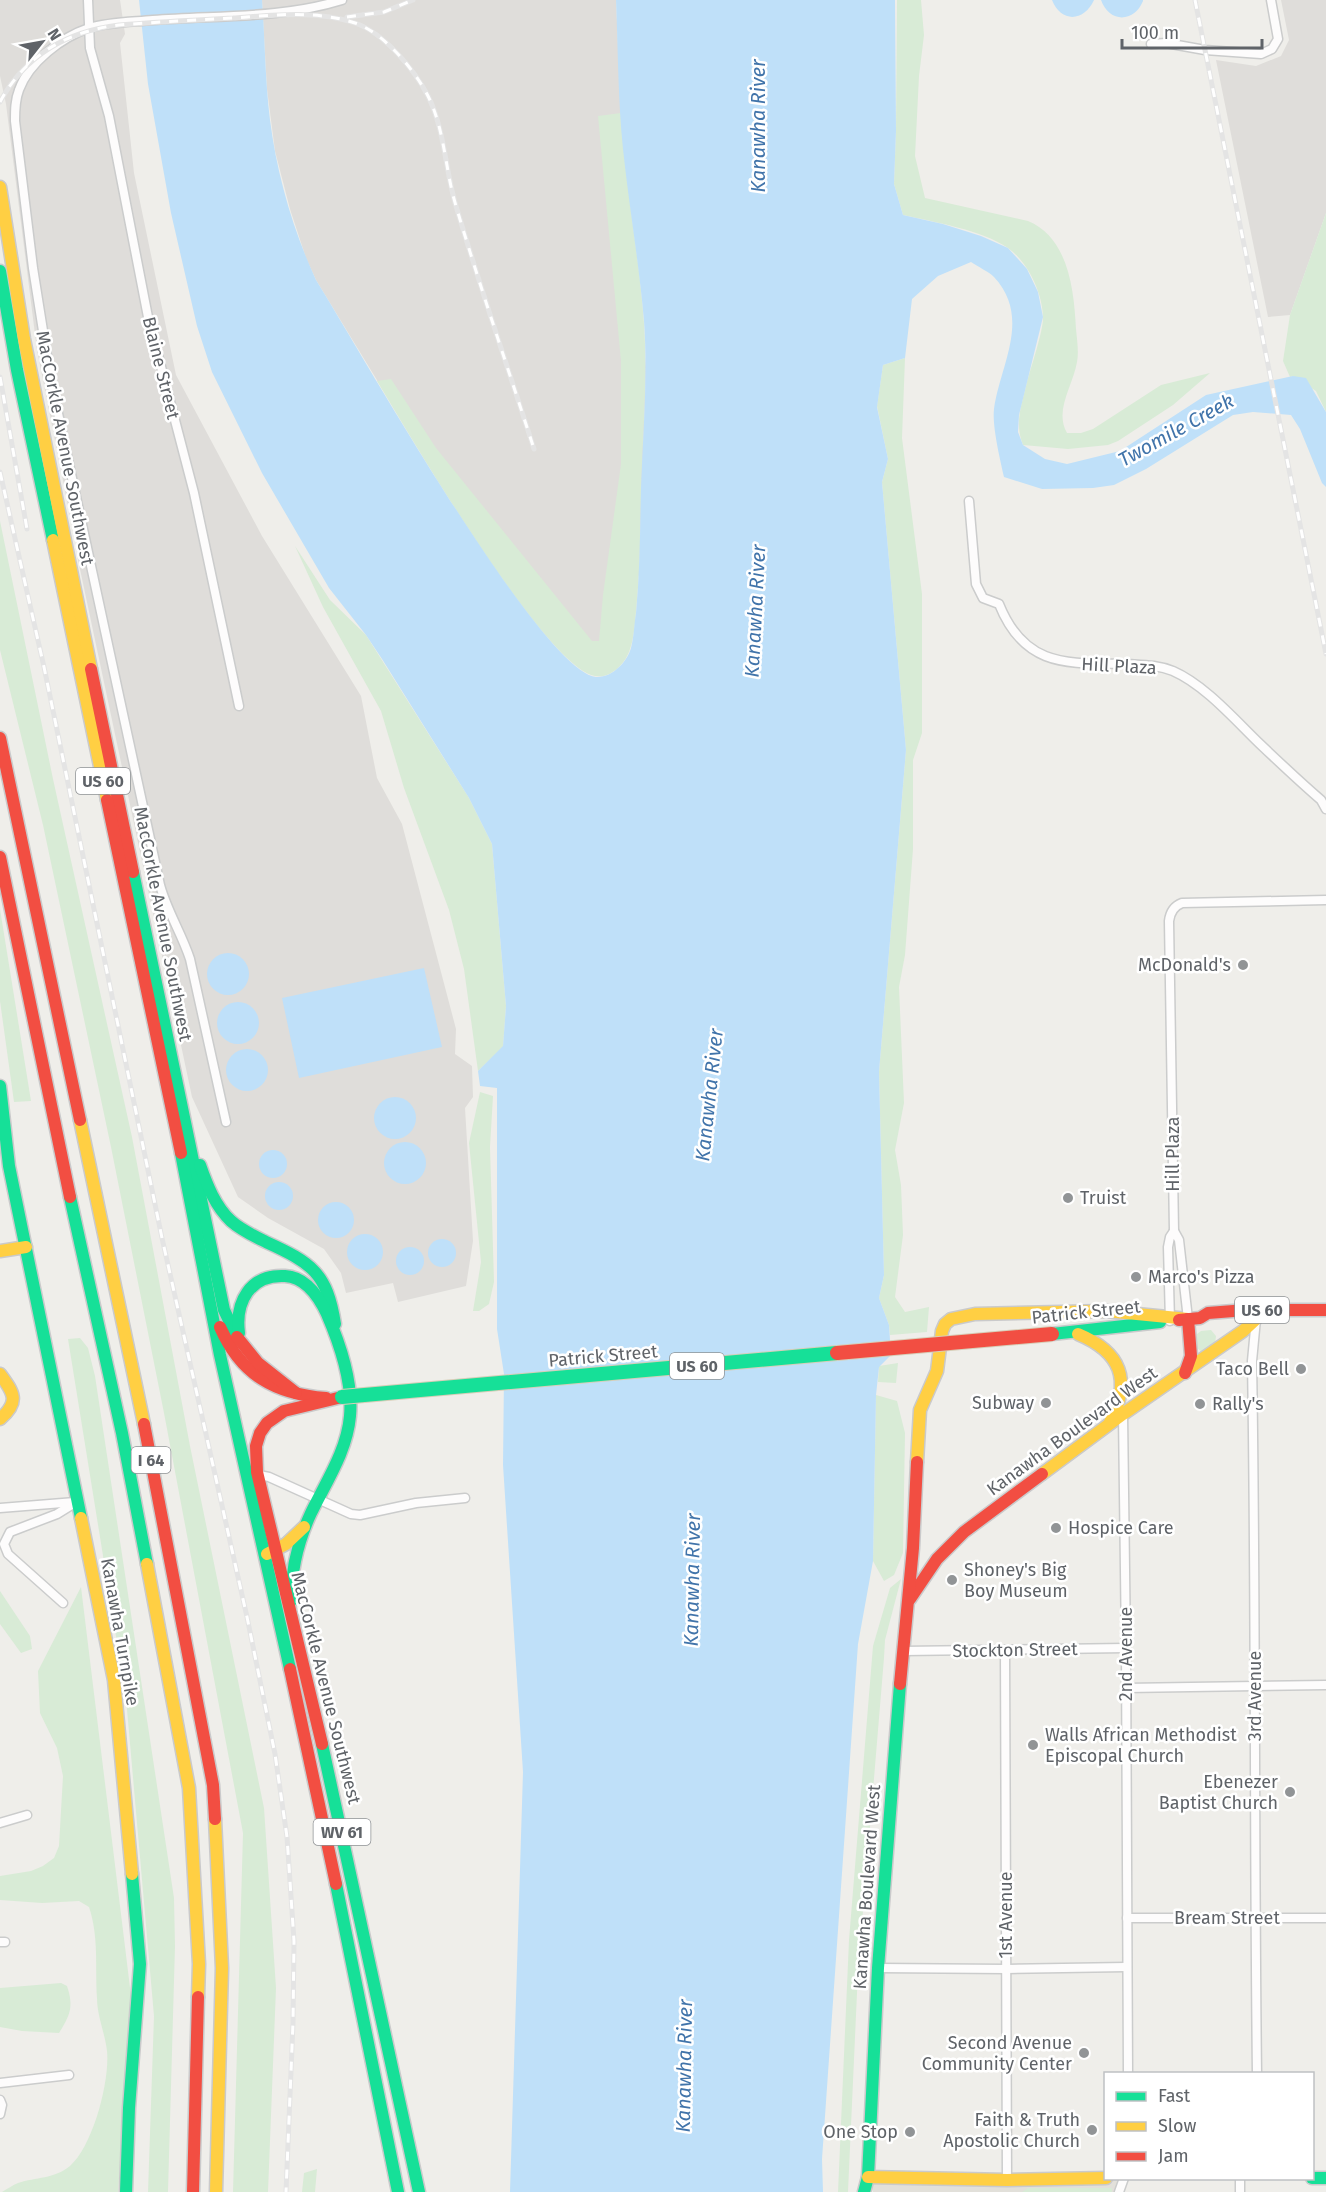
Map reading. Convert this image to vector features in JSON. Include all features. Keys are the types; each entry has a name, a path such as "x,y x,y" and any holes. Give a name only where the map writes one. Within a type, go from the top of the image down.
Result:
{"main road":[{"name":"MacCorkle Avenue Southwest","path":"0,187 27,350 224,1310 245,1350 299,1398"},
{"name":"MacCorkle Avenue Southwest","path":"0,271 17,370 208,1291"},
{"name":"I 64","path":"0,738 143,1419 213,1785 222,1968 216,2192"},
{"name":"I 64","path":"0,857 67,1184 122,1433 189,1788 199,1964 193,2192"},
{"name":"Kanawha Turnpike","path":"0,1086 4,1136 62,1432 114,1680 140,1964 129,2108 126,2192"},
{"path":"184,1118 204,1176 223,1211 246,1232 308,1263 323,1281 333,1306 337,1341 349,1389 350,1422 342,1449 306,1526 294,1562 291,1589 295,1638"},
{"path":"0,1251 26,1247"},
{"path":"245,1350 237,1330 238,1311 243,1297 256,1283 268,1277 281,1275 294,1277 319,1298 337,1341"},
{"path":"208,1291 220,1355 252,1474"},
{"name":"Patrick Street","path":"208,1291 221,1331 238,1360 263,1382 299,1398 342,1397 1052,1334 1170,1319"},
{"name":"US 60","path":"1194,1319 1208,1313 1246,1310 1326,1310"},
{"name":"Kanawha Boulevard West","path":"864,2192 868,2177 878,1968 913,1548 920,1410 936,1373 941,1331 946,1322 960,1315 1106,1311 1170,1319"},
{"name":"US 60","path":"1194,1319 1208,1322 1326,1318"},
{"path":"1170,1319 1194,1319"},
{"name":"Kanawha Boulevard West","path":"1185,1373 1191,1356 1194,1319"},
{"name":"Kanawha Boulevard West","path":"909,1600 932,1566 949,1545 964,1532 1106,1426 1243,1331 1256,1319"},
{"path":"1073,1332 1097,1341 1107,1349 1119,1368 1122,1377 1121,1394 1116,1410 1106,1426"},
{"path":"0,1374 13,1393 14,1400 10,1411 0,1419"},
{"path":"252,1474 256,1448 263,1428 276,1414 299,1398"},
{"name":"MacCorkle Avenue Southwest","path":"252,1474 398,2192"},
{"path":"269,1553 291,1540 306,1526"},
{"path":"913,1548 919,1564 932,1566"},
{"name":"MacCorkle Avenue Southwest","path":"269,1553 313,1703 419,2192"},
{"path":"868,2177 1008,2180 1104,2178"},
{"name":"Kanawha Boulevard West","path":"868,2177 873,2192"}],"street":[{"name":"Blaine Street","path":"88,0 88,28 93,59 109,116 148,317 196,502 239,706"},
{"path":"226,1122 190,959 166,906 160,885 51,381 30,246 15,121 17,96 26,77 43,57 88,28 119,23 286,13 308,10 342,0"},
{"path":"1150,44 1166,43 1205,50 1257,55 1272,50 1276,45 1278,31 1271,0"},
{"name":"Hill Plaza","path":"969,501 976,584 983,598 999,604 1014,634 1034,649 1060,661 1073,664 1152,666 1182,675 1196,685 1321,800 1326,809"},
{"name":"Hill Plaza","path":"1194,1319 1181,1248 1174,1231 1169,921 1177,905 1182,903 1326,900"},
{"name":"Hill Plaza","path":"1170,1319 1168,1246 1174,1231"},
{"name":"3rd Avenue","path":"1256,1319 1252,1361 1257,2072"},
{"name":"2nd Avenue","path":"1123,1414 1128,2072"},
{"path":"252,1474 269,1477 341,1511 360,1515 416,1503 465,1498"},
{"path":"0,1508 78,1502"},
{"path":"63,1603 8,1554 4,1544 10,1532 57,1514 78,1502"},
{"name":"Stockton Street","path":"903,1651 1126,1648"},
{"name":"1st Avenue","path":"1005,1650 1008,2180"},
{"path":"1126,1688 1326,1685"},
{"path":"0,1823 27,1815"},
{"name":"Bream Street","path":"1127,1918 1326,1918"},
{"path":"878,1968 1007,1970 1126,1967"},
{"path":"0,2083 69,2075"},
{"path":"0,2100 2,2105 0,2114"}],"shaded area":[{"path":"0,0 120,0 125,34 120,43 134,173 176,375 262,536 361,696 377,778 402,824 456,1029 455,1054 472,1066 473,1097 465,1108 473,1241 466,1286 398,1302 393,1283 346,1293 341,1273 324,1249 268,1218 238,1197 192,1097 77,555 79,550 86,547 80,526 72,526 37,350 6,104 0,76"},
{"path":"262,0 616,0 621,113 646,367 639,574 605,675 383,390 316,280 306,258 290,209 275,151 267,89"},
{"path":"1281,0 1326,0 1326,213 1290,315 1268,317 1216,60 1256,66 1281,56 1289,40"},
{"path":"868,2177 1124,2180 1119,2192 873,2192"}],"green space":[{"path":"897,0 921,0 924,35 919,76 915,156 925,198 1028,221 1042,229 1053,240 1067,267 1073,298 1078,358 1063,407 1067,433 1081,433 1093,429 1161,385 1210,373 1173,405 1118,441 1108,445 1068,449 1023,445 1019,429 1020,414 1043,322 1040,297 1033,278 1015,254 985,236 903,215 894,184"},
{"path":"621,113 642,297 645,345 640,554 635,621 628,654 617,669 607,675 595,676 573,663 544,634 512,593 446,495 377,381 391,379 436,448 592,641 599,641 621,464 621,361 598,116"},
{"path":"1326,213 1326,412 1316,391 1293,376 1290,377 1283,361 1290,315"},
{"path":"905,358 902,438 922,594 922,733 913,760 913,849 905,955 899,987 904,1103 895,1150 901,1185 903,1235 895,1297 905,1312 929,1307 927,1332 890,1335 889,1325 879,1298 884,1275 879,1072 906,750 882,482 888,459 877,406 883,365"},
{"path":"0,521 53,779 132,1137 190,1446 264,1808 276,1988 268,2192 233,2192 243,1833 111,1147 43,825 0,650"},
{"path":"295,546 330,600 366,635 469,798 492,844 506,1006 503,1047 478,1071 464,969 449,910 404,788 381,711 323,607"},
{"path":"0,909 31,1101 14,1102 0,1001"},
{"path":"480,1092 493,1096 490,1147 494,1282 489,1304 479,1311 473,1311 481,1262 469,1143"},
{"path":"1211,1330 1216,1336 1215,1344 1203,1353 1197,1348 1197,1334"},
{"path":"80,1338 88,1348 95,1376 174,1898 175,1946 168,2192 148,2192 154,2016 126,1698 68,1339"},
{"path":"898,1363 896,1383 878,1382 879,1366"},
{"path":"876,1395 897,1401 905,1433 903,1553 894,1575 884,1581 873,1561"},
{"path":"901,1579 885,1640 858,1971 848,2192 838,2192 849,1940 873,1646 890,1588"},
{"path":"81,1587 132,2004 118,2192 2,2192 18,2183 51,2176 70,2166 78,2157 93,2129 106,2079 107,2051 97,2005 95,1941 89,1907 79,1901 42,1903 0,1900 0,1876 31,1871 43,1866 54,1858 59,1846 63,1776 57,1748 40,1713 38,1671"},
{"path":"0,1591 30,1636 32,1649 21,1653 0,1624"},
{"path":"61,1983 67,1986 70,2005 68,2016 59,2033 0,2027 0,1988"},
{"path":"317,2169 315,2192 302,2192 304,2173"},
{"path":"1028,2188 1112,2188 1112,2192 1022,2192"}],"water":[{"path":"139,0 262,0 268,105 273,141 293,222 316,280 449,499 493,565 534,621 569,661 596,677 608,675 622,664 633,640 638,582 645,404 644,321 621,131 616,0 895,0 894,184 903,215 981,236 1008,248 1027,269 1038,292 1043,317 1019,415 1018,432 1023,445 1045,459 1067,464 1120,451 1206,395 1293,376 1306,378 1326,412 1326,487 1322,483 1300,429 1291,415 1253,412 1233,415 1146,469 1114,485 1093,488 1042,489 1004,477 994,424 994,409 1010,342 1011,309 1005,293 994,277 971,262 938,276 912,299 905,358 883,365 877,407 888,459 882,482 906,750 879,1072 884,1275 879,1298 889,1325 891,1355 879,1367 876,1395 873,1561 858,1644 822,2159 823,2192 510,2192 523,1772 503,1465 504,1374 497,1329 497,1088 480,1086 478,1071 503,1046 506,1006 492,844 469,798 382,659 329,588 262,473 212,372 197,326 171,213 148,84"},
{"path":"1052,0 1094,0 1084,13 1073,17 1061,13"},
{"path":"1101,0 1143,1 1134,13 1122,17 1110,13"},
{"path":"228,953 243,959 249,974 243,989 228,995 213,989 207,974 213,959"},
{"path":"424,968 442,1047 299,1078 282,998"},
{"path":"238,1002 253,1008 259,1023 253,1038 238,1044 223,1038 217,1023 223,1008"},
{"path":"247,1049 262,1055 268,1070 262,1085 247,1091 232,1085 226,1070 232,1055"},
{"path":"395,1097 410,1103 416,1118 410,1133 395,1139 380,1133 374,1118 380,1103"},
{"path":"405,1142 420,1148 426,1163 420,1178 405,1184 390,1178 384,1163 390,1148"},
{"path":"273,1150 283,1154 287,1164 283,1174 273,1178 263,1174 259,1164 263,1154"},
{"path":"279,1182 289,1186 293,1196 289,1206 279,1210 269,1206 265,1196 269,1186"},
{"path":"336,1202 349,1207 354,1220 349,1233 336,1238 323,1233 318,1220 323,1207"},
{"path":"365,1234 378,1239 383,1252 378,1265 365,1270 352,1265 347,1252 352,1239"},
{"path":"442,1239 452,1243 456,1253 452,1263 442,1267 432,1263 428,1253 432,1243"},
{"path":"410,1247 420,1251 424,1261 420,1271 410,1275 400,1271 396,1261 400,1251"}],"railway":[{"path":"347,17 384,12 413,0"},
{"path":"1195,0 1326,654"},
{"path":"0,102 10,85 35,59 66,40 100,28 294,14 340,19 355,23 377,35 406,64 422,86 434,109 456,206 534,449"},
{"path":"0,377 27,529"},
{"path":"0,472 44,667 162,1238 247,1617 275,1754 287,1837 294,1941 286,2192"}],"traffic: fast":[{"path":"0,271 17,370 53,540"},
{"path":"133,872 224,1310 237,1337"},
{"path":"0,1086 9,1166 81,1518"},
{"path":"181,1153 220,1355 290,1669"},
{"path":"200,1165 216,1202 231,1221 248,1233 295,1256 315,1272 327,1293 335,1324"},
{"path":"70,1197 122,1433 147,1564"},
{"path":"239,1333 238,1322 243,1301 247,1292 254,1285 273,1277 285,1276 299,1280 316,1295 327,1314 341,1351 350,1390 350,1416 345,1442 302,1534 294,1567 291,1601"},
{"path":"1052,1334 1160,1322"},
{"path":"342,1397 837,1353"},
{"path":"864,2192 868,2177 878,1968 900,1684"},
{"path":"322,1744 419,2192"},
{"path":"126,2192 129,2108 140,1964 132,1874"},
{"path":"336,1884 398,2192"},
{"path":"1314,2178 1326,2178"}],"traffic: slow":[{"path":"0,187 24,339 91,669"},
{"path":"53,540 107,800"},
{"path":"80,1120 144,1424"},
{"path":"0,1251 26,1247"},
{"path":"917,1462 920,1410 937,1371 942,1331 951,1319 975,1314 1106,1311 1188,1319"},
{"path":"1042,1474 1123,1414 1243,1331 1256,1319"},
{"path":"1078,1334 1104,1349 1118,1369 1121,1380 1120,1393 1110,1422"},
{"path":"0,1374 13,1397 10,1407 0,1419"},
{"path":"81,1518 114,1680 132,1874"},
{"path":"267,1554 286,1544 304,1527"},
{"path":"147,1564 189,1788 199,1964 198,1997"},
{"path":"215,1819 222,1968 216,2192"},
{"path":"868,2177 1007,2180 1104,2178"}],"traffic: jam":[{"path":"91,669 133,872"},
{"path":"0,738 80,1120"},
{"path":"107,800 181,1153"},
{"path":"0,857 70,1197"},
{"path":"1179,1320 1200,1318 1208,1313 1246,1310 1326,1310"},
{"path":"1185,1373 1191,1356 1188,1319"},
{"path":"220,1327 238,1358 262,1379 291,1392 326,1398"},
{"path":"837,1353 1052,1334"},
{"path":"237,1337 258,1363 296,1393"},
{"path":"322,1744 257,1472 256,1446 260,1433 267,1423 284,1411 342,1397"},
{"path":"144,1424 213,1785 215,1819"},
{"path":"900,1684 913,1548 917,1462"},
{"path":"910,1599 937,1559 964,1532 1042,1474"},
{"path":"290,1669 336,1884"},
{"path":"193,2192 198,1997"}],"place":[{"name":"McDonald's","path":"1243,965"},
{"name":"Truist","path":"1068,1198"},
{"name":"Marco's Pizza","path":"1136,1277"},
{"name":"Taco Bell","path":"1301,1369"},
{"name":"Subway","path":"1046,1403"},
{"name":"Rally's","path":"1200,1404"},
{"name":"Hospice Care","path":"1056,1528"},
{"name":"Shoney's Big Boy Museum","path":"952,1580"},
{"name":"Walls African Methodist Episcopal Church","path":"1033,1745"},
{"name":"Ebenezer Baptist Church","path":"1290,1792"},
{"name":"Second Avenue Community Center","path":"1084,2053"},
{"name":"Faith & Truth Apostolic Church","path":"1092,2130"},
{"name":"One Stop","path":"910,2132"}],"water label":[{"name":"Kanawha River","path":"758,126"},
{"name":"Twomile Creek","path":"1176,430"},
{"name":"Kanawha River","path":"755,611"},
{"name":"Kanawha River","path":"709,1095"},
{"name":"Kanawha River","path":"692,1580"},
{"name":"Kanawha River","path":"684,2066"}]}
